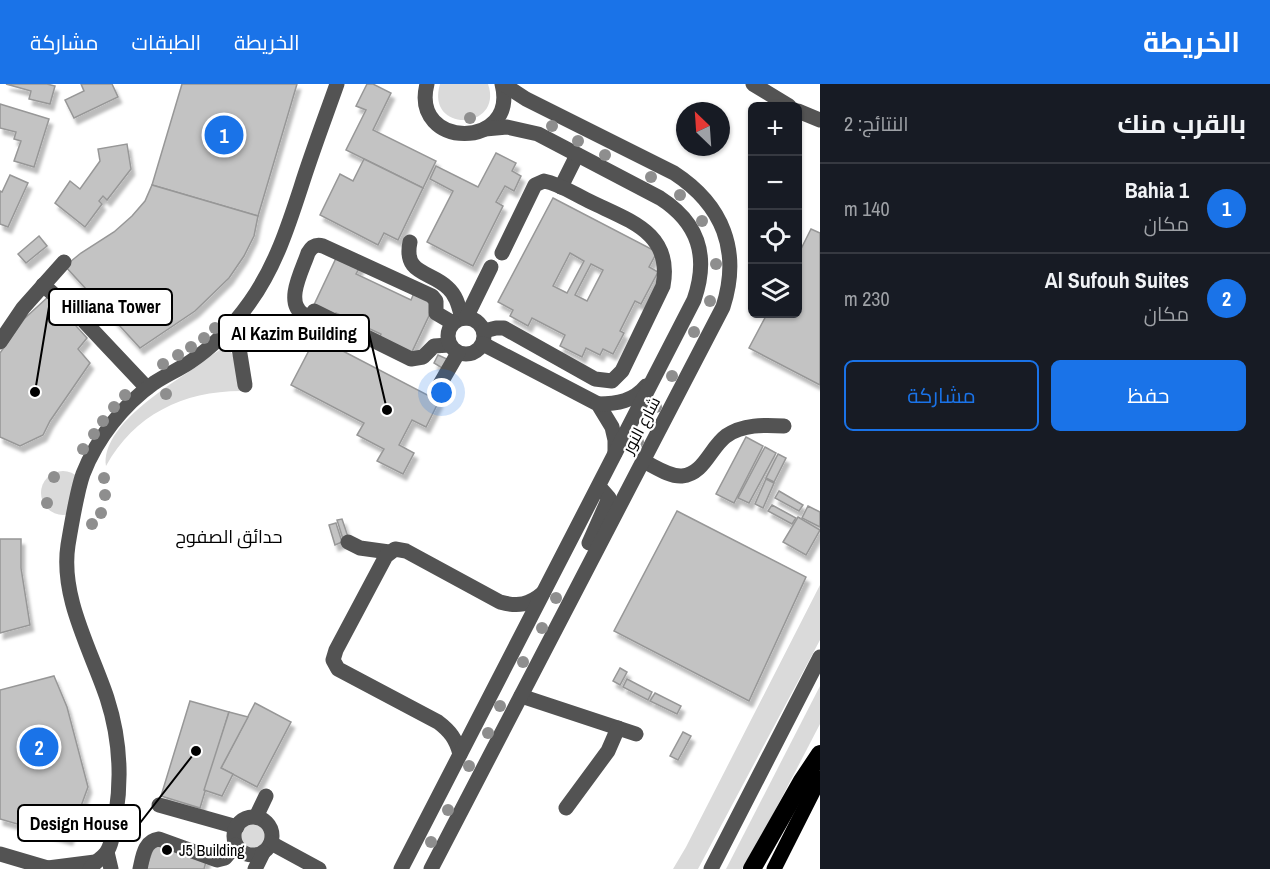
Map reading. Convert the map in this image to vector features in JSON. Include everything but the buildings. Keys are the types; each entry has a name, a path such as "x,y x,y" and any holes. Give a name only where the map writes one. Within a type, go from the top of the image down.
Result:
{"highway":[{"path":"752,869 820,754"}],"main road":[{"path":"774,869 820,778"}],"street":[{"path":"97,861 114,831 120,783 118,754 107,698 78,621 68,572 68,548 83,475 112,423 124,409 147,388 202,354 235,323 266,278 282,243 337,84"},
{"path":"485,129 500,112 504,98 502,84"},
{"name":"شارع النور","path":"431,869 723,307 729,288 731,268 722,226 703,196 689,183 674,173 526,99 502,84"},
{"path":"753,84 782,102"},
{"name":"شارع النور","path":"401,869 694,300 700,284 701,253 686,220 672,206 528,130 507,127 485,129 470,134 455,134 448,131 435,122 427,109 424,87"},
{"path":"802,113 820,120"},
{"path":"561,187 577,155"},
{"path":"439,386 454,349 448,333 470,326 504,328 601,381 612,381 622,371 663,286 662,254 658,244 644,228 561,187 544,181 535,185 509,248"},
{"path":"311,270 303,299 309,308 411,359 423,357 434,346 454,349 470,355 480,349 470,326 448,287 417,270 409,257 412,243"},
{"path":"321,322 303,314 294,302 294,294 308,253 311,247 317,244 432,296 436,301 436,313 470,326 598,404 612,427 615,454"},
{"path":"0,342 23,308 64,262"},
{"path":"470,326 494,268"},
{"path":"43,285 81,318 147,388"},
{"path":"235,323 245,385"},
{"path":"598,404 614,404 629,400 642,391 652,379"},
{"path":"643,461 669,473 683,476 698,469 726,436 750,426 784,426"},
{"path":"586,570 586,553 609,498 603,490 597,490"},
{"path":"348,542 360,548 389,552"},
{"path":"460,754 457,741 449,730 338,669 333,655 389,552 394,549 406,551 500,602 523,605 534,601 543,593"},
{"path":"711,869 820,657"},
{"path":"520,696 636,734"},
{"path":"566,808 608,751 618,728"},
{"path":"256,817 266,796"},
{"path":"159,805 237,826"},
{"path":"255,869 267,848 272,832 262,819 256,817 245,819 237,826 234,838 237,847 251,856 267,848 319,869"},
{"path":"140,869 147,844 152,840 159,839 226,865 225,858 237,847"},
{"path":"0,854 50,868 97,861 111,869"}],"shaded area":[{"path":"440,84 488,84 490,99 485,110 476,117 464,120 453,118 443,112 438,100"},
{"path":"227,346 235,362 241,391 199,396 162,409 131,433 117,448 106,466 107,451 114,436 125,422 154,396"},
{"path":"63,471 79,477 85,493 79,509 63,515 47,509 41,493 47,477"},
{"path":"820,585 820,640 698,869 673,869 686,847"},
{"path":"820,686 820,724 742,869 726,869"},
{"path":"253,822 262,826 266,835 262,844 253,848 244,844 240,835 244,826"}],"place":[{"name":"Bahia 1","path":"224,135"},
{"name":"Hilliana Tower","path":"35,392"},
{"name":"Al Kazim Building","path":"387,410"},
{"name":"Al Sufouh Suites","path":"39,747"},
{"name":"Design House","path":"196,751"},
{"name":"J5 Building","path":"167,850"}],"district":[{"name":"حدائق الصفوح","path":"229,536"}]}
